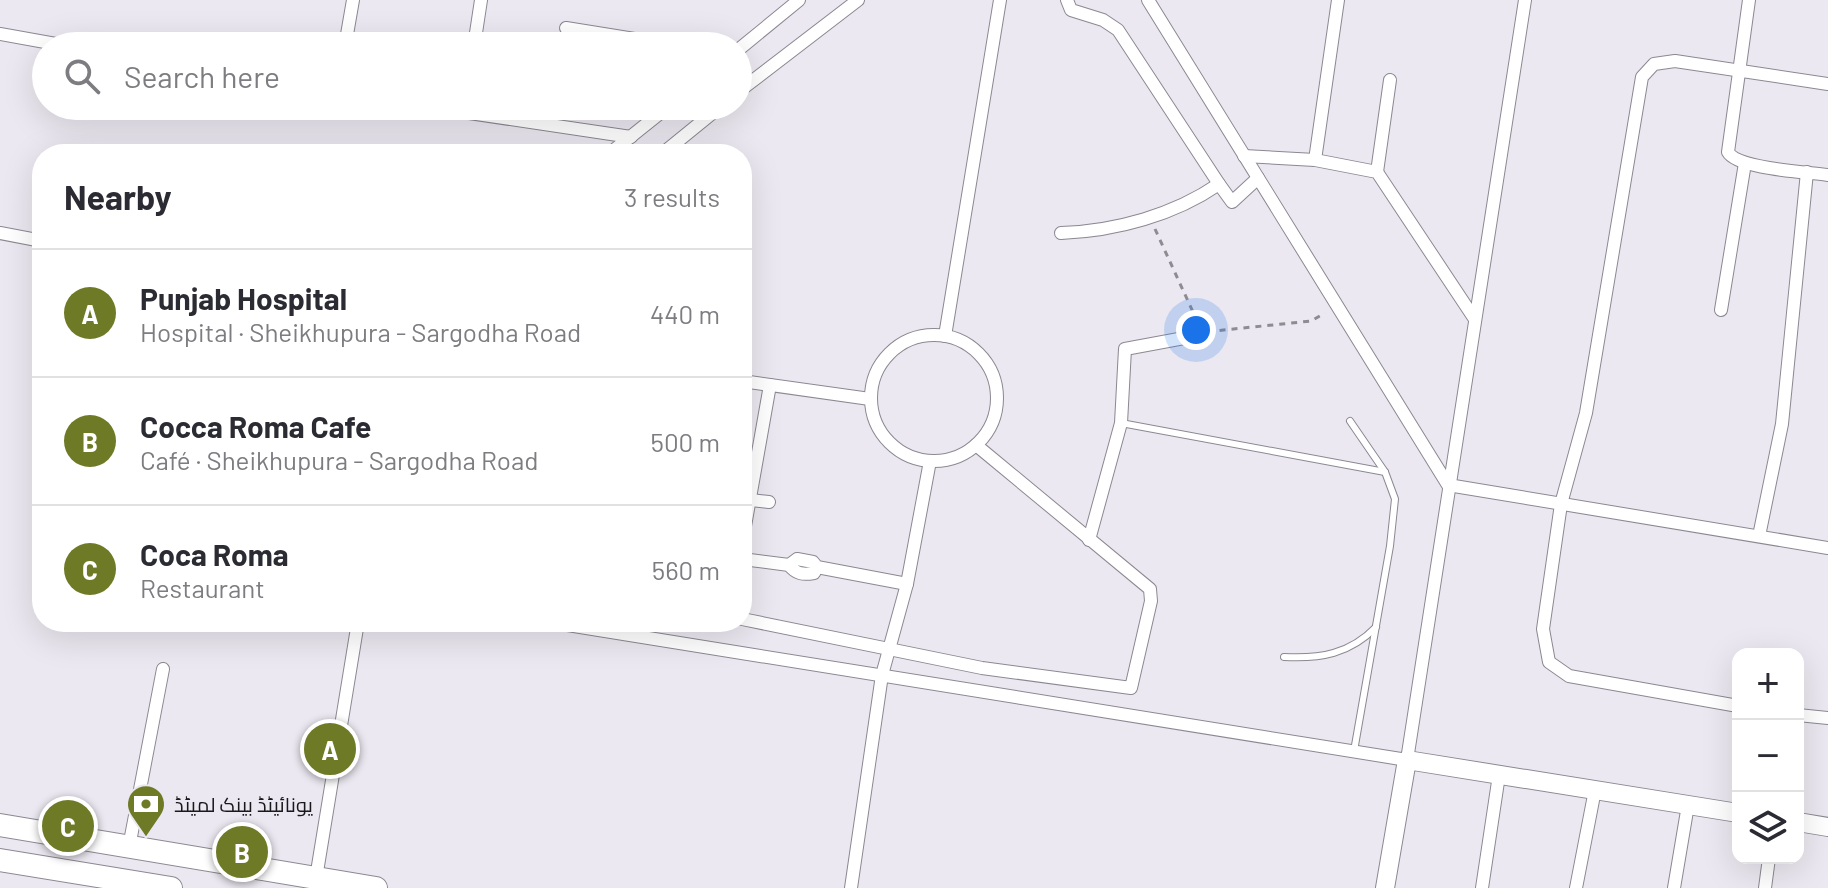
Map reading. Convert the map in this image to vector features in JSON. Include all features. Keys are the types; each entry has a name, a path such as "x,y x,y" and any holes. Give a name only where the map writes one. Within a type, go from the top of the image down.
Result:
{"highway":[{"path":"0,825 302,881 376,888"},
{"path":"0,860 171,888"}],"street":[{"path":"347,32 353,0"},
{"path":"476,32 481,0"},
{"path":"752,39 799,0"},
{"path":"752,81 858,0"},
{"path":"945,336 1000,0"},
{"path":"1067,0 1071,10 1103,20 1118,30 1232,202 1258,178"},
{"path":"1148,0 1448,485 1828,548"},
{"path":"1315,160 1338,0"},
{"path":"1385,888 1525,0"},
{"path":"1749,0 1727,144 1731,158 1745,163 1828,175"},
{"path":"566,28 591,32"},
{"path":"0,34 32,40"},
{"path":"1732,705 1569,676 1549,662 1543,629 1561,504 1586,413 1639,82 1654,64 1663,61 1828,84"},
{"path":"1390,80 1377,172 1474,318"},
{"path":"530,120 631,137"},
{"path":"622,144 652,120"},
{"path":"674,144 704,120"},
{"path":"1244,156 1315,160 1377,172"},
{"path":"1721,310 1745,163"},
{"path":"1759,536 1782,424 1807,172"},
{"path":"1061,233 1150,218 1195,201 1219,184"},
{"path":"0,233 32,239"},
{"path":"1089,540 1121,423 1125,349 1195,336 1198,323"},
{"path":"945,336 972,348 991,370 996,384 996,413 991,427 976,445 959,457 930,461 915,459 890,444 874,419 870,399 874,376 890,352 916,337 945,336"},
{"path":"752,382 870,399"},
{"path":"752,470 770,385"},
{"path":"752,621 982,668 1131,688 1152,594 1147,586 976,445"},
{"path":"851,888 882,675 892,648 907,584 930,461"},
{"path":"752,500 769,502"},
{"path":"752,560 789,565 797,559 805,560 817,567 907,584"},
{"path":"302,881 356,632"},
{"path":"612,632 1732,812"},
{"path":"129,847 163,669"},
{"path":"1804,716 1828,718"},
{"path":"1482,888 1499,775"},
{"path":"1576,888 1595,790"},
{"path":"1674,888 1688,805"},
{"path":"1804,823 1828,827"},
{"path":"1765,888 1768,864"}],"lane":[{"path":"1350,421 1385,472 1395,499 1354,751"},
{"path":"1121,423 1385,472"},
{"path":"1284,657 1315,657 1344,651 1362,642 1376,627"}],"path":[{"path":"1150,218 1198,323 1214,331 1311,321 1337,306"}],"place":[{"name":"Punjab Hospital","path":"330,749"},
{"name":"Coca Roma","path":"68,826"},
{"name":"یونائیٹڈ بینک لمیٹڈ","path":"146,838"},
{"name":"Cocca Roma Cafe","path":"242,852"}]}
